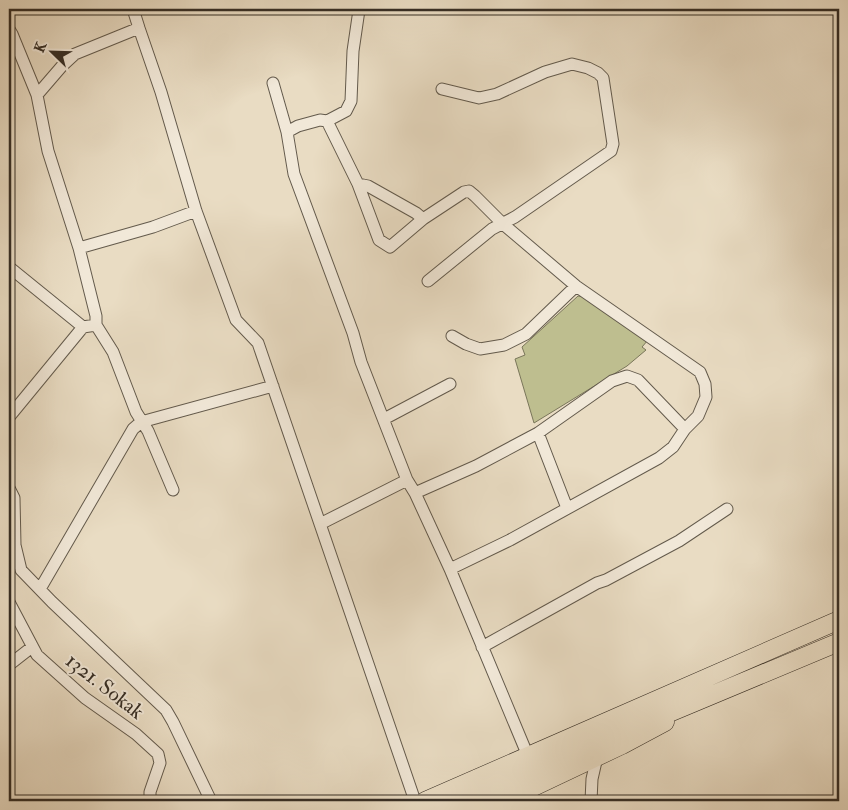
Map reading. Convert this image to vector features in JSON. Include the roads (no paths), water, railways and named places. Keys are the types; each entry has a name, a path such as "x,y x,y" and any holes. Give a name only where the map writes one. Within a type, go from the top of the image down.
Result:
{"main road":[{"path":"425,801 839,620"},
{"path":"468,801 552,762 839,642"},
{"path":"504,801 622,745 723,690"}],"street":[{"path":"133,9 161,92 196,211 236,320 258,343 415,801"},
{"path":"287,132 298,126 320,120 327,121 346,111 351,101 353,51 359,10"},
{"path":"36,95 75,54 139,28"},
{"path":"9,29 36,95 48,151 79,248 96,316 96,325 113,352 136,412 148,431 173,490"},
{"path":"428,281 492,229 515,217 611,151 613,144 603,78 588,68 572,64 545,72 497,94 479,98 442,89"},
{"path":"273,83 287,132 294,174 353,333 361,362 407,480 450,569 528,756"},
{"path":"327,121 358,184 379,240 390,247 423,219 468,191 502,224 576,286 700,372 706,384 706,397 698,416 685,429 673,446 659,458 510,540 450,569"},
{"path":"358,184 368,186 416,213 423,219"},
{"path":"79,248 153,227 196,211"},
{"path":"9,267 83,327"},
{"path":"452,336 480,349 504,345 526,334 576,286"},
{"path":"9,417 83,327 96,325"},
{"path":"415,494 476,466 538,433 612,381 627,376 638,380 685,429"},
{"path":"384,419 450,384"},
{"path":"40,589 133,429 141,422 273,386"},
{"path":"538,433 567,508"},
{"path":"320,524 407,480"},
{"path":"9,488 14,498 15,544 21,570 166,710 211,801"},
{"path":"482,647 679,541 727,508"},
{"name":"1321. Sokak","path":"9,602 37,655 85,698 136,734 158,754 160,762 150,792 150,801"},
{"path":"9,665 32,647"},
{"path":"591,801 592,779 597,757"}]}
